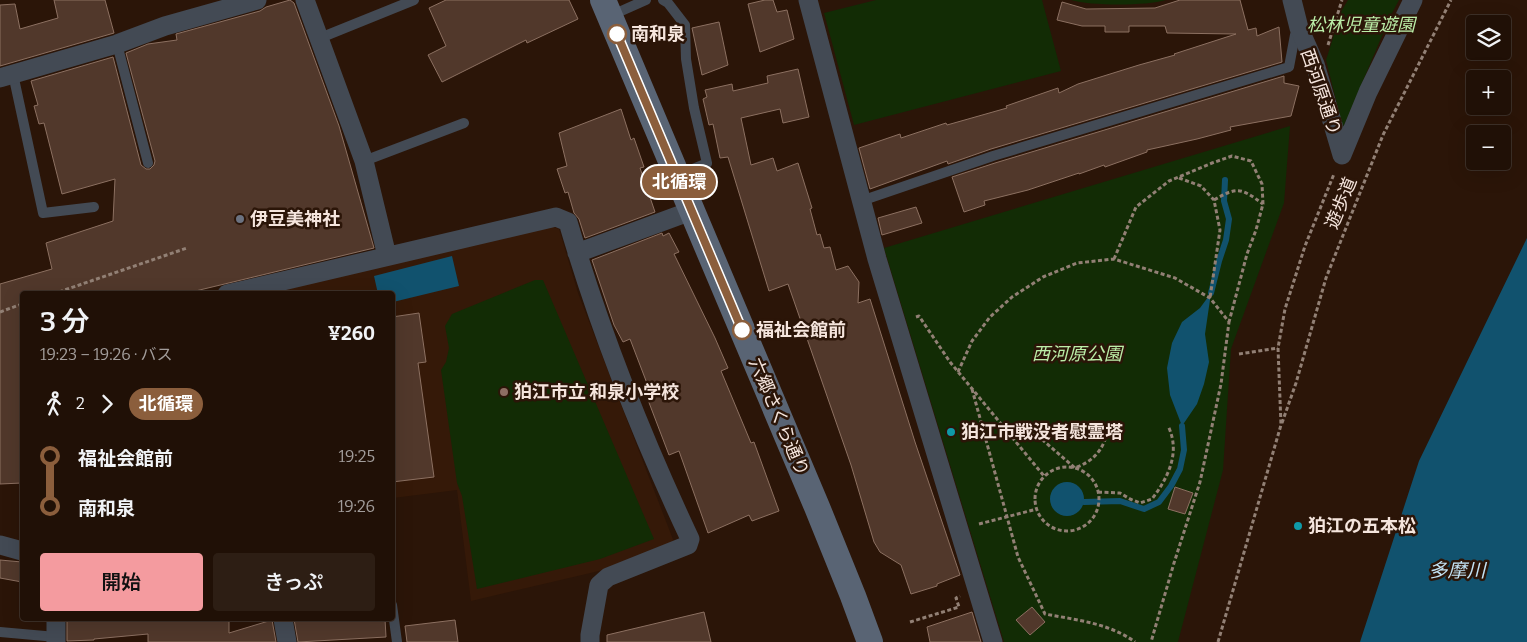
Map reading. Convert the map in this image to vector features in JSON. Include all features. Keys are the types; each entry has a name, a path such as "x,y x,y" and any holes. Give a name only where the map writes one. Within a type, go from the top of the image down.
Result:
{"main road":[{"name":"六郷さくら通り","path":"606,8 854,596 870,642"}],"street":[{"path":"6,76 117,44 165,26 256,0"},
{"path":"305,0 364,161 387,256"},
{"path":"808,0 861,201 895,320 993,642"},
{"name":"西河原通り","path":"1292,0 1299,28 1315,64 1342,155"},
{"path":"1342,155 1368,92 1413,0"},
{"path":"577,253 691,211"},
{"path":"240,291 556,217 568,222 598,317 659,474 690,539 688,544 608,577 599,585 590,642"},
{"path":"0,545 20,550"},
{"path":"283,621 287,642"}],"lane":[{"path":"320,38 414,0"},
{"path":"606,8 646,0"},
{"path":"663,0 668,3 685,25 686,58 694,108 708,163 677,176"},
{"path":"861,201 993,156 1289,67 1295,35 1299,28"},
{"path":"117,44 148,163"},
{"path":"6,76 44,213 94,207"},
{"path":"364,161 464,123"},
{"path":"394,621 397,642"},
{"path":"0,632 56,632"}],"path":[{"name":"遊歩道","path":"1218,642 1326,278 1383,135 1451,0"},
{"path":"1281,426 1278,348 1285,309 1305,246 1342,155"},
{"path":"1114,259 1136,207 1169,181 1232,156 1251,161 1262,184 1263,204 1247,254 1229,322 1221,384 1200,482 1151,642"},
{"path":"1177,178 1200,186 1214,200 1220,230 1210,298"},
{"path":"1214,200 1230,190 1245,191 1263,204"},
{"path":"62,291 187,248"},
{"path":"958,372 972,341 990,317 1012,297 1043,277 1077,263 1114,259 1175,278 1210,298 1229,322"},
{"path":"0,312 20,305"},
{"path":"895,320 919,316 958,372 1044,476"},
{"path":"1239,354 1278,348"},
{"path":"972,389 1018,557 1045,614 1086,621 1123,633 1136,642"},
{"path":"1098,492 1120,493 1140,502 1152,500 1170,471 1172,462 1173,436 1168,426"},
{"path":"1004,429 1038,436 1076,468 1086,474 1094,483 1098,492 1095,514 1088,523 1079,529 1066,531 1055,529 1044,521 1037,509 1035,501 1036,491 1044,476 1052,471 1063,467 1076,468 1090,461 1101,450 1105,440"},
{"path":"959,529 1037,509"},
{"path":"910,622 959,607 956,598 976,590"}],"shaded area":[{"name":"狛江市立 和泉小学校","path":"550,226 559,229 578,293 674,542 599,571 471,601 457,490 395,498 395,291 272,291"}],"green space":[{"path":"876,0 1042,0 1061,71 854,125 824,13"},
{"path":"1071,0 1166,0 1118,4"},
{"name":"松林児童遊園","path":"1348,0 1399,0 1343,128 1326,60 1342,10"},
{"name":"西河原公園","path":"1290,126 1284,203 1231,349 1223,470 1178,642 1004,642 884,248"},
{"path":"535,280 543,280 654,539 600,559 477,589 462,496 457,483 441,370 446,362 449,348 445,326 452,314"}],"water":[{"name":"多摩川","path":"1527,238 1527,642 1360,642 1419,461"},
{"path":"452,256 459,286 395,302 395,291 377,291 374,276"},
{"path":"1211,293 1205,334 1209,362 1197,404 1182,426 1170,395 1167,368 1172,343 1182,322 1200,308"},
{"path":"1067,482 1079,487 1084,499 1079,511 1067,516 1055,511 1050,499 1055,487"}],"building":[{"path":"54,0 105,0 114,33 0,66 0,5 15,4 20,29 58,18"},
{"name":"伊豆美神社","path":"290,0 294,3 339,126 374,248 195,291 20,291 20,483 0,484 0,284 52,269 46,243 113,221 115,179 62,194 44,123 39,124 34,106 38,105 31,81 113,57 141,165 146,169 150,169 155,161 126,53 148,44 177,40 176,34 260,11 266,7"},
{"path":"446,0 569,0 578,19 527,43 526,40 442,82 428,55 446,46 429,8"},
{"path":"773,0 777,12 787,10 794,39 760,52 748,4"},
{"path":"1180,0 1240,0 1248,30 1256,28 1257,36 1279,27 1282,62 991,149 948,164 947,161 870,189 859,148 900,134 901,138 946,123 947,125 1007,108 1006,106 1058,88 1059,93 1078,84 1175,55 1236,34 1167,33 1165,26 1129,26 1129,32 1105,32 1105,26 1082,26 1057,20 1062,2 1086,9 1155,8"},
{"path":"719,22 728,65 702,75 692,28"},
{"path":"798,69 809,117 783,123 780,109 741,118 751,165 773,158 777,171 798,163 812,208 810,209 817,235 820,234 824,248 830,247 836,270 848,266 859,282 858,303 870,299 915,442 960,575 937,584 937,586 911,594 901,565 880,552 874,542 851,465 788,284 769,291 728,157 720,158 713,124 709,125 703,99 707,97 705,90 732,84 733,91 768,83 767,76"},
{"path":"1284,76 1284,83 1299,86 1291,116 1230,127 1231,130 1147,150 1147,152 1105,167 1104,165 1028,190 984,201 985,205 964,212 952,177"},
{"path":"621,109 631,140 634,138 644,167 640,168 655,212 585,238 579,219 574,213 568,192 565,193 557,169 567,166 559,133"},
{"path":"916,207 922,223 882,235 878,218"},
{"path":"662,233 663,236 669,233 679,252 674,254 728,368 721,371 751,443 754,442 779,511 752,521 749,515 708,533 679,451 669,455 648,400 653,399 630,339 623,342 614,325 592,260"},
{"path":"419,313 426,362 418,363 434,477 395,482 395,317"},
{"path":"1175,487 1193,493 1185,514 1168,509"},
{"path":"0,560 20,562 20,582 0,578"},
{"path":"1032,607 1045,622 1030,635 1016,620"},
{"path":"704,612 711,642 607,642 607,635"},
{"path":"972,612 981,642 930,642 927,627"},
{"path":"455,620 458,642 407,642 405,626"},
{"path":"67,621 229,621 229,633 272,621 276,642 148,642 148,634 67,641"},
{"path":"294,621 385,621 386,637 298,642"}],"waterway":[{"path":"1211,293 1226,240 1229,219 1224,201 1225,180"},
{"path":"1084,502 1120,501 1144,509 1159,502 1171,486 1180,469 1184,450 1182,426"}],"bus line":[{"name":"北循環","path":"617,34 742,330"}],"place":[{"name":"南和泉","path":"617,34"},
{"name":"伊豆美神社","path":"240,219"},
{"name":"福祉会館前","path":"742,330"},
{"name":"狛江市立 和泉小学校","path":"504,392"},
{"name":"狛江市戦没者慰霊塔","path":"951,432"},
{"name":"狛江の五本松","path":"1298,526"}]}
